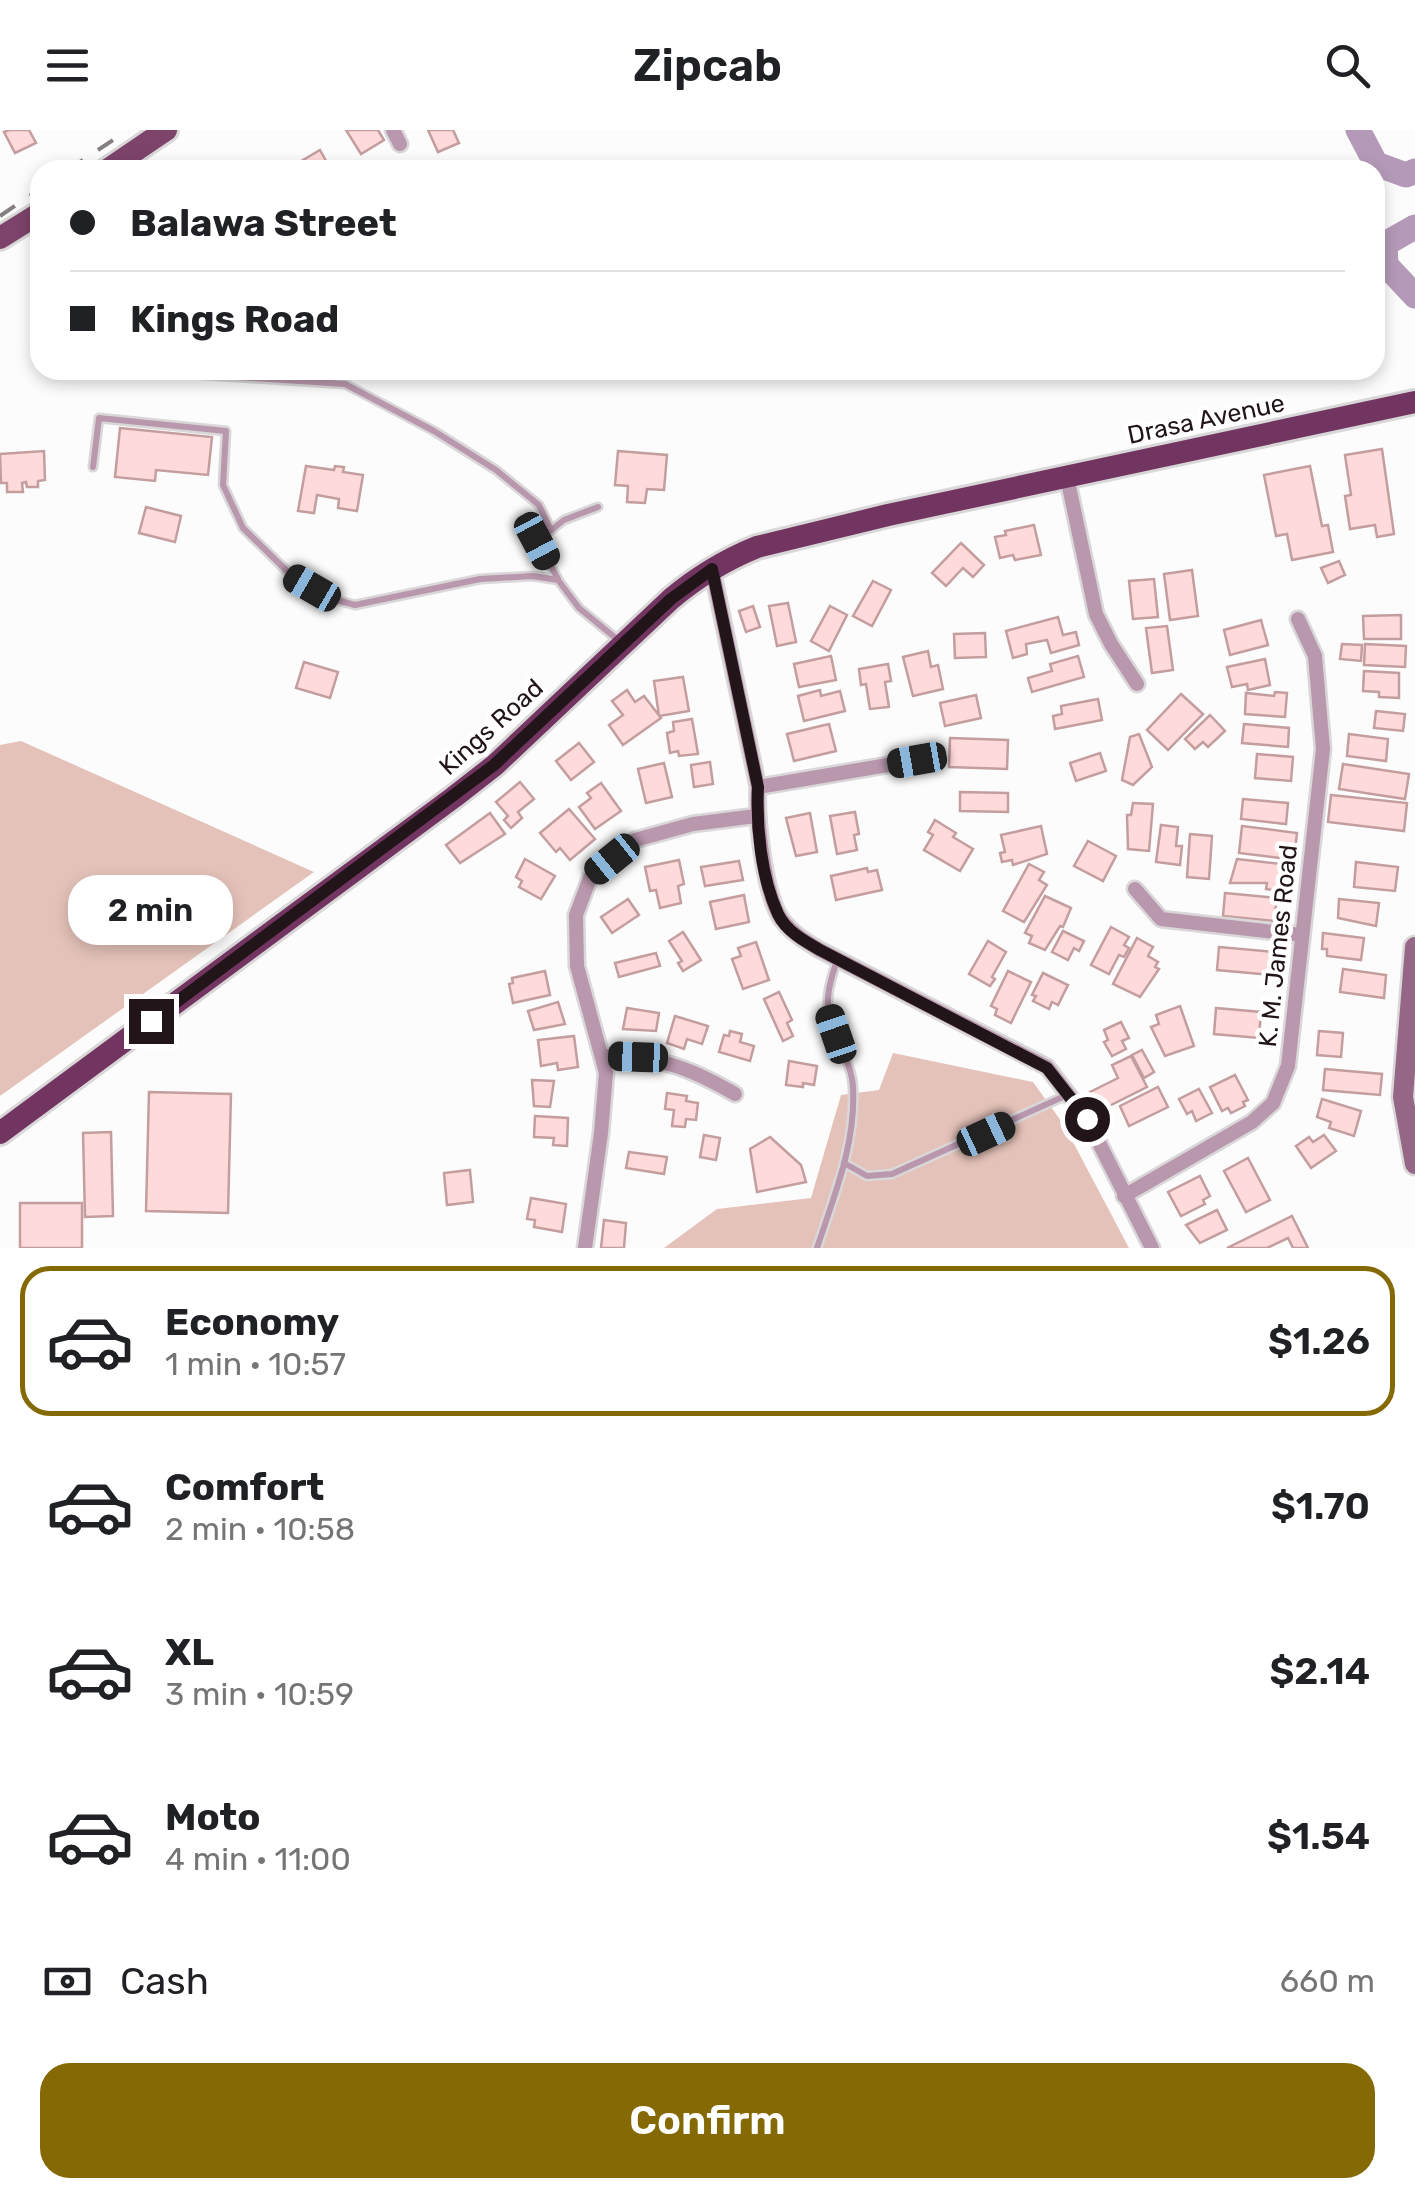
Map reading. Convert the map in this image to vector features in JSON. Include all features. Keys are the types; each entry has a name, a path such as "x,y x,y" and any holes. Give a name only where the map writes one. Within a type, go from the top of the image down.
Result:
{"highway":[{"name":"Drasa Avenue","path":"1067,477 1415,402"},
{"name":"Kings Road","path":"0,1133 454,797 494,765 682,589 712,569 756,547 1067,477"}],"main road":[{"path":"122,160 166,130"},
{"path":"0,238 30,218"},
{"path":"1415,947 1404,1097 1415,1164"}],"street":[{"path":"1067,477 1096,614 1138,684"},
{"path":"712,569 758,787 756,816 779,916 795,935 837,959 1047,1068 1087,1119 1152,1248"},
{"name":"K. M. James Road","path":"1124,1196 1252,1122 1273,1102 1288,1066 1322,748 1315,656 1298,619"},
{"path":"758,787 917,760"},
{"path":"585,1248 602,1133 606,1073 577,966 576,915 590,878 635,840 693,824 756,816"},
{"path":"1135,890 1161,919 1302,934"},
{"path":"602,1056 638,1057 690,1068 736,1094"}],"lane":[{"path":"283,380 345,384 434,430 496,470 540,505 551,530"},
{"path":"93,468 99,418 226,431 222,485 243,528 292,576 333,600 354,604 480,580 532,576 558,580"},
{"path":"598,506 564,520 537,541 579,608 622,644"},
{"path":"817,1248 852,1128 853,1084 829,1013 829,988 837,959"},
{"path":"844,1163 867,1176 892,1174 1070,1094"}],"shaded area":[{"path":"21,741 314,872 0,1096 0,745"},
{"path":"893,1053 1033,1082 1064,1125 1129,1248 664,1248 717,1209 811,1198 841,1095 879,1090"}],"building":[{"path":"29,130 36,143 15,153 4,132"},
{"path":"346,130 378,130 384,140 361,154"},
{"path":"428,130 453,130 459,143 438,152"},
{"path":"320,150 326,160 303,160"},
{"path":"120,428 212,437 208,475 156,470 155,481 115,477"},
{"path":"1382,449 1394,534 1377,537 1375,525 1350,529 1345,496 1351,495 1345,455"},
{"path":"44,451 45,480 38,481 38,487 22,483 23,492 7,492 7,483 1,483 0,454"},
{"path":"618,451 667,455 664,490 647,489 645,503 627,502 628,486 615,485"},
{"path":"306,466 334,470 335,466 344,467 343,472 363,475 357,511 338,508 339,499 317,495 314,513 298,511"},
{"path":"1310,466 1322,526 1328,525 1333,552 1292,560 1287,534 1276,536 1264,475"},
{"path":"146,507 181,516 175,542 139,533"},
{"path":"1034,525 1041,555 1015,560 1013,555 1000,558 995,537"},
{"path":"961,543 984,565 973,577 963,568 946,586 932,573"},
{"path":"1339,561 1345,575 1328,583 1321,568"},
{"path":"1192,570 1198,616 1170,620 1164,574"},
{"path":"1154,579 1158,617 1133,619 1129,581"},
{"path":"873,581 891,590 872,626 853,616"},
{"path":"788,603 796,642 777,646 769,606"},
{"path":"753,606 760,627 746,632 739,611"},
{"path":"830,606 847,615 829,651 811,641"},
{"path":"1401,615 1401,639 1364,639 1363,616"},
{"path":"1058,617 1063,635 1076,632 1079,645 1051,653 1047,640 1026,644 1027,654 1013,658 1006,631"},
{"path":"1261,620 1268,645 1230,655 1224,630"},
{"path":"1167,626 1173,670 1152,673 1146,628"},
{"path":"985,633 986,657 955,658 954,634"},
{"path":"1342,644 1362,645 1361,661 1340,659"},
{"path":"1365,644 1406,646 1405,667 1364,665"},
{"path":"928,651 931,667 938,665 943,689 913,696 903,657"},
{"path":"831,656 836,680 799,687 794,664"},
{"path":"1078,656 1084,677 1032,692 1028,678 1052,671 1050,664"},
{"path":"1265,659 1270,685 1248,690 1247,684 1232,687 1227,667"},
{"path":"304,662 338,672 330,698 296,688"},
{"path":"888,664 891,681 885,682 889,707 870,709 859,669"},
{"path":"1364,671 1399,673 1399,698 1363,691"},
{"path":"683,677 689,711 659,716 654,681"},
{"path":"627,690 635,702 644,696 661,718 623,745 609,725 623,715 612,701"},
{"path":"820,690 821,696 840,691 845,711 804,721 798,696"},
{"path":"1275,692 1287,693 1285,717 1245,714 1246,693 1274,696"},
{"path":"1181,694 1203,714 1168,750 1147,730"},
{"path":"976,695 981,718 945,726 940,703"},
{"path":"1098,699 1102,720 1055,729 1053,716 1062,714 1061,706"},
{"path":"1376,711 1405,714 1403,731 1374,728"},
{"path":"1210,715 1225,731 1208,747 1203,742 1195,749 1185,739"},
{"path":"692,719 698,754 670,753 667,733 674,731 673,722"},
{"path":"829,724 836,751 794,761 787,734"},
{"path":"1244,724 1289,728 1288,747 1242,743"},
{"path":"1139,734 1152,767 1133,785 1122,780 1130,737"},
{"path":"1349,734 1388,739 1386,761 1347,756"},
{"path":"950,738 1008,740 1007,769 949,767"},
{"path":"579,743 594,762 571,780 556,761"},
{"path":"1100,753 1106,771 1076,781 1070,763"},
{"path":"1257,754 1293,757 1291,781 1255,778"},
{"path":"710,762 713,784 694,787 691,765"},
{"path":"664,763 672,797 646,803 638,769"},
{"path":"1343,764 1409,774 1405,799 1339,789"},
{"path":"520,782 534,799 518,812 522,818 511,828 504,820 508,816 496,802"},
{"path":"601,783 621,811 595,829 579,807 591,798 587,793"},
{"path":"960,792 1008,793 1008,812 960,811"},
{"path":"1331,795 1407,803 1404,831 1328,822"},
{"path":"1243,799 1288,803 1286,824 1241,819"},
{"path":"1133,803 1153,804 1149,851 1128,849 1127,815 1131,815"},
{"path":"569,809 595,839 570,860 560,848 556,852 540,833"},
{"path":"855,812 857,850 837,854 830,816"},
{"path":"490,813 505,834 460,863 446,845"},
{"path":"810,813 817,852 796,856 786,818"},
{"path":"935,820 973,849 960,871 924,850 933,835 928,832"},
{"path":"1161,825 1178,827 1180,865 1156,862"},
{"path":"1041,826 1047,854 1013,865 1012,860 1002,862 1000,853 1005,852 1001,835"},
{"path":"1242,826 1297,833 1295,851 1281,850 1280,858 1239,853"},
{"path":"1190,834 1212,836 1209,879 1187,877"},
{"path":"1088,841 1116,856 1103,881 1074,866"},
{"path":"525,859 555,876 541,899 519,887 522,881 516,877"},
{"path":"1237,859 1282,864 1279,891 1266,889 1267,883 1230,883"},
{"path":"679,860 684,884 678,886 681,903 660,908 656,890 650,891 645,867"},
{"path":"739,861 743,880 705,886 701,867"},
{"path":"1356,862 1398,867 1395,891 1354,887"},
{"path":"1029,864 1044,872 1039,880 1047,885 1024,922 1003,911"},
{"path":"867,868 868,872 877,870 882,890 836,900 831,876"},
{"path":"1225,893 1277,898 1274,921 1223,916"},
{"path":"744,895 749,922 716,929 710,902"},
{"path":"1045,896 1071,908 1063,927 1045,950 1029,943 1032,936 1025,933"},
{"path":"628,899 639,915 612,933 601,917"},
{"path":"1339,899 1379,903 1376,926 1338,918"},
{"path":"1111,927 1129,937 1124,945 1129,948 1124,957 1119,955 1109,974 1091,965"},
{"path":"1063,931 1084,941 1079,951 1074,948 1068,960 1052,952"},
{"path":"683,932 701,960 683,971 678,963 682,961 669,941"},
{"path":"1323,933 1364,938 1361,960 1327,956 1327,949 1322,949"},
{"path":"1137,938 1153,947 1148,956 1158,962 1155,967 1159,969 1140,997 1113,984"},
{"path":"988,941 1006,952 990,986 969,974"},
{"path":"756,942 769,980 743,989 732,959 741,956 738,948"},
{"path":"1219,947 1274,952 1272,975 1217,970"},
{"path":"656,953 660,966 619,977 615,963"},
{"path":"1343,969 1386,975 1384,998 1340,992"},
{"path":"545,971 550,995 513,1003 509,984 513,983 512,978"},
{"path":"1008,971 1031,982 1011,1023 995,1015 997,1009 991,1006"},
{"path":"1043,973 1068,985 1058,1005 1052,1002 1049,1009 1033,1001 1036,996 1032,995"},
{"path":"779,992 792,1020 787,1023 793,1036 783,1041 764,999"},
{"path":"558,1002 565,1024 534,1030 528,1011"},
{"path":"1180,1006 1194,1046 1165,1056 1151,1027 1159,1024 1156,1015"},
{"path":"627,1008 659,1013 656,1031 623,1029"},
{"path":"1216,1008 1261,1012 1259,1038 1214,1034"},
{"path":"675,1016 708,1026 702,1044 687,1039 684,1049 667,1043"},
{"path":"1121,1022 1129,1038 1122,1041 1126,1049 1112,1056 1104,1042 1108,1040 1104,1030"},
{"path":"730,1031 742,1034 740,1042 754,1046 750,1061 719,1052 724,1035 729,1036"},
{"path":"1319,1031 1343,1033 1341,1057 1317,1055"},
{"path":"574,1036 578,1067 558,1070 557,1063 541,1066 538,1040"},
{"path":"1142,1050 1154,1072 1144,1078 1132,1055"},
{"path":"1131,1056 1147,1087 1099,1111 1090,1092 1118,1078 1112,1065"},
{"path":"789,1061 817,1066 814,1085 786,1085"},
{"path":"1325,1069 1382,1074 1380,1095 1323,1090"},
{"path":"1235,1075 1248,1100 1231,1113 1228,1108 1222,1111 1210,1087"},
{"path":"532,1080 554,1081 550,1107 534,1106"},
{"path":"1158,1087 1168,1107 1129,1126 1120,1106"},
{"path":"1199,1089 1212,1113 1196,1121 1179,1099"},
{"path":"149,1092 231,1094 228,1213 146,1211"},
{"path":"667,1093 687,1096 686,1101 698,1103 696,1120 686,1119 685,1127 672,1126 674,1110 665,1109"},
{"path":"1322,1099 1361,1111 1354,1136 1329,1128 1331,1122 1317,1117"},
{"path":"535,1116 568,1118 567,1146 553,1145 554,1138 534,1137"},
{"path":"111,1132 113,1216 85,1217 83,1133"},
{"path":"704,1135 720,1138 716,1160 700,1157"},
{"path":"1324,1135 1336,1151 1311,1168 1296,1146 1309,1137 1313,1142"},
{"path":"770,1137 801,1165 806,1182 757,1192 750,1149"},
{"path":"629,1152 667,1157 664,1174 626,1168"},
{"path":"1248,1158 1270,1200 1246,1212 1224,1171"},
{"path":"470,1170 473,1202 447,1205 444,1173"},
{"path":"1200,1176 1210,1196 1203,1200 1205,1204 1181,1216 1168,1192"},
{"path":"531,1198 566,1204 562,1232 534,1227 535,1220 527,1219"},
{"path":"20,1203 82,1203 82,1248 20,1248"},
{"path":"1217,1210 1227,1230 1200,1243 1186,1225"},
{"path":"1292,1216 1308,1248 1293,1248 1288,1238 1267,1248 1227,1248"},
{"path":"604,1220 626,1223 624,1248 601,1248"}],"waterway":[{"path":"1358,130 1374,160"},
{"path":"1385,167 1406,175 1415,171"},
{"path":"1415,227 1385,244 1386,265 1415,296"}],"railway":[{"path":"83,160 128,130"},
{"path":"0,216 30,196"}],"route":[{"path":"151,1021 494,765 671,599 712,569 758,787 756,816 779,916 795,935 820,950 1047,1068 1087,1119"}]}
